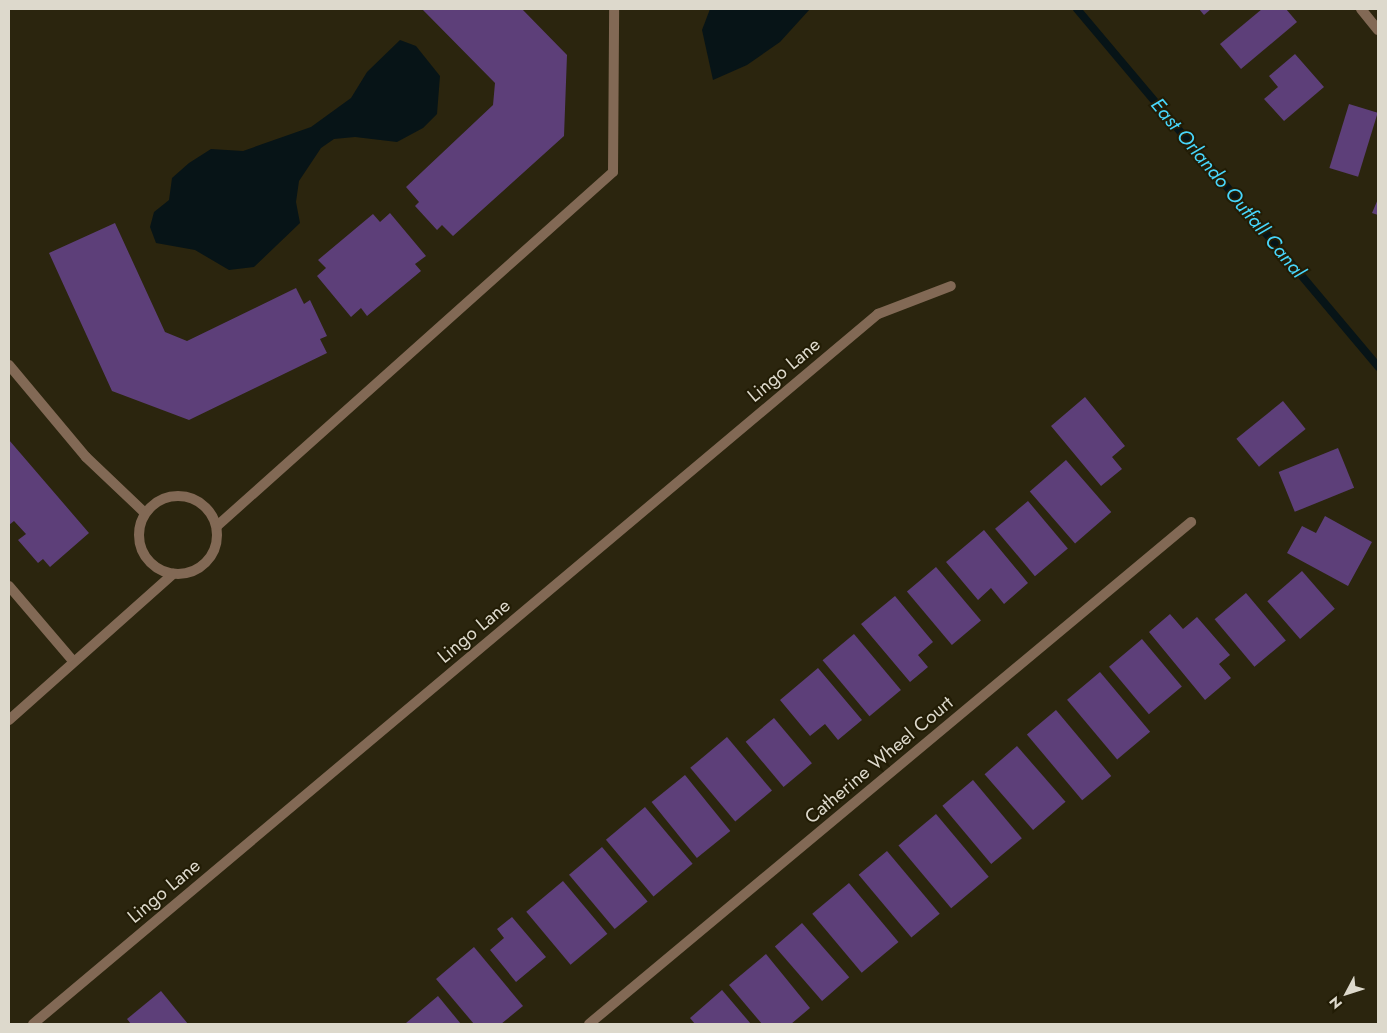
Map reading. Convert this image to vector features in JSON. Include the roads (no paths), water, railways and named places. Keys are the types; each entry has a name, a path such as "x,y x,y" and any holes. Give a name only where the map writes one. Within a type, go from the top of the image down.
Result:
{"street":[{"path":"217,526 613,172 614,9"},
{"path":"1360,9 1378,30"},
{"name":"Lingo Lane","path":"33,1024 878,314 951,286"},
{"path":"9,365 86,457 145,513"},
{"path":"166,497 192,498 204,504 217,526 218,539 208,562 192,572 173,574 150,563 143,552 139,532 145,513 166,497"},
{"name":"Catherine Wheel Court","path":"590,1024 1191,522"},
{"path":"9,720 73,661 173,574"},
{"path":"9,586 73,661"}],"waterway":[{"name":"East Orlando Outfall Canal","path":"1077,9 1378,367"}]}
